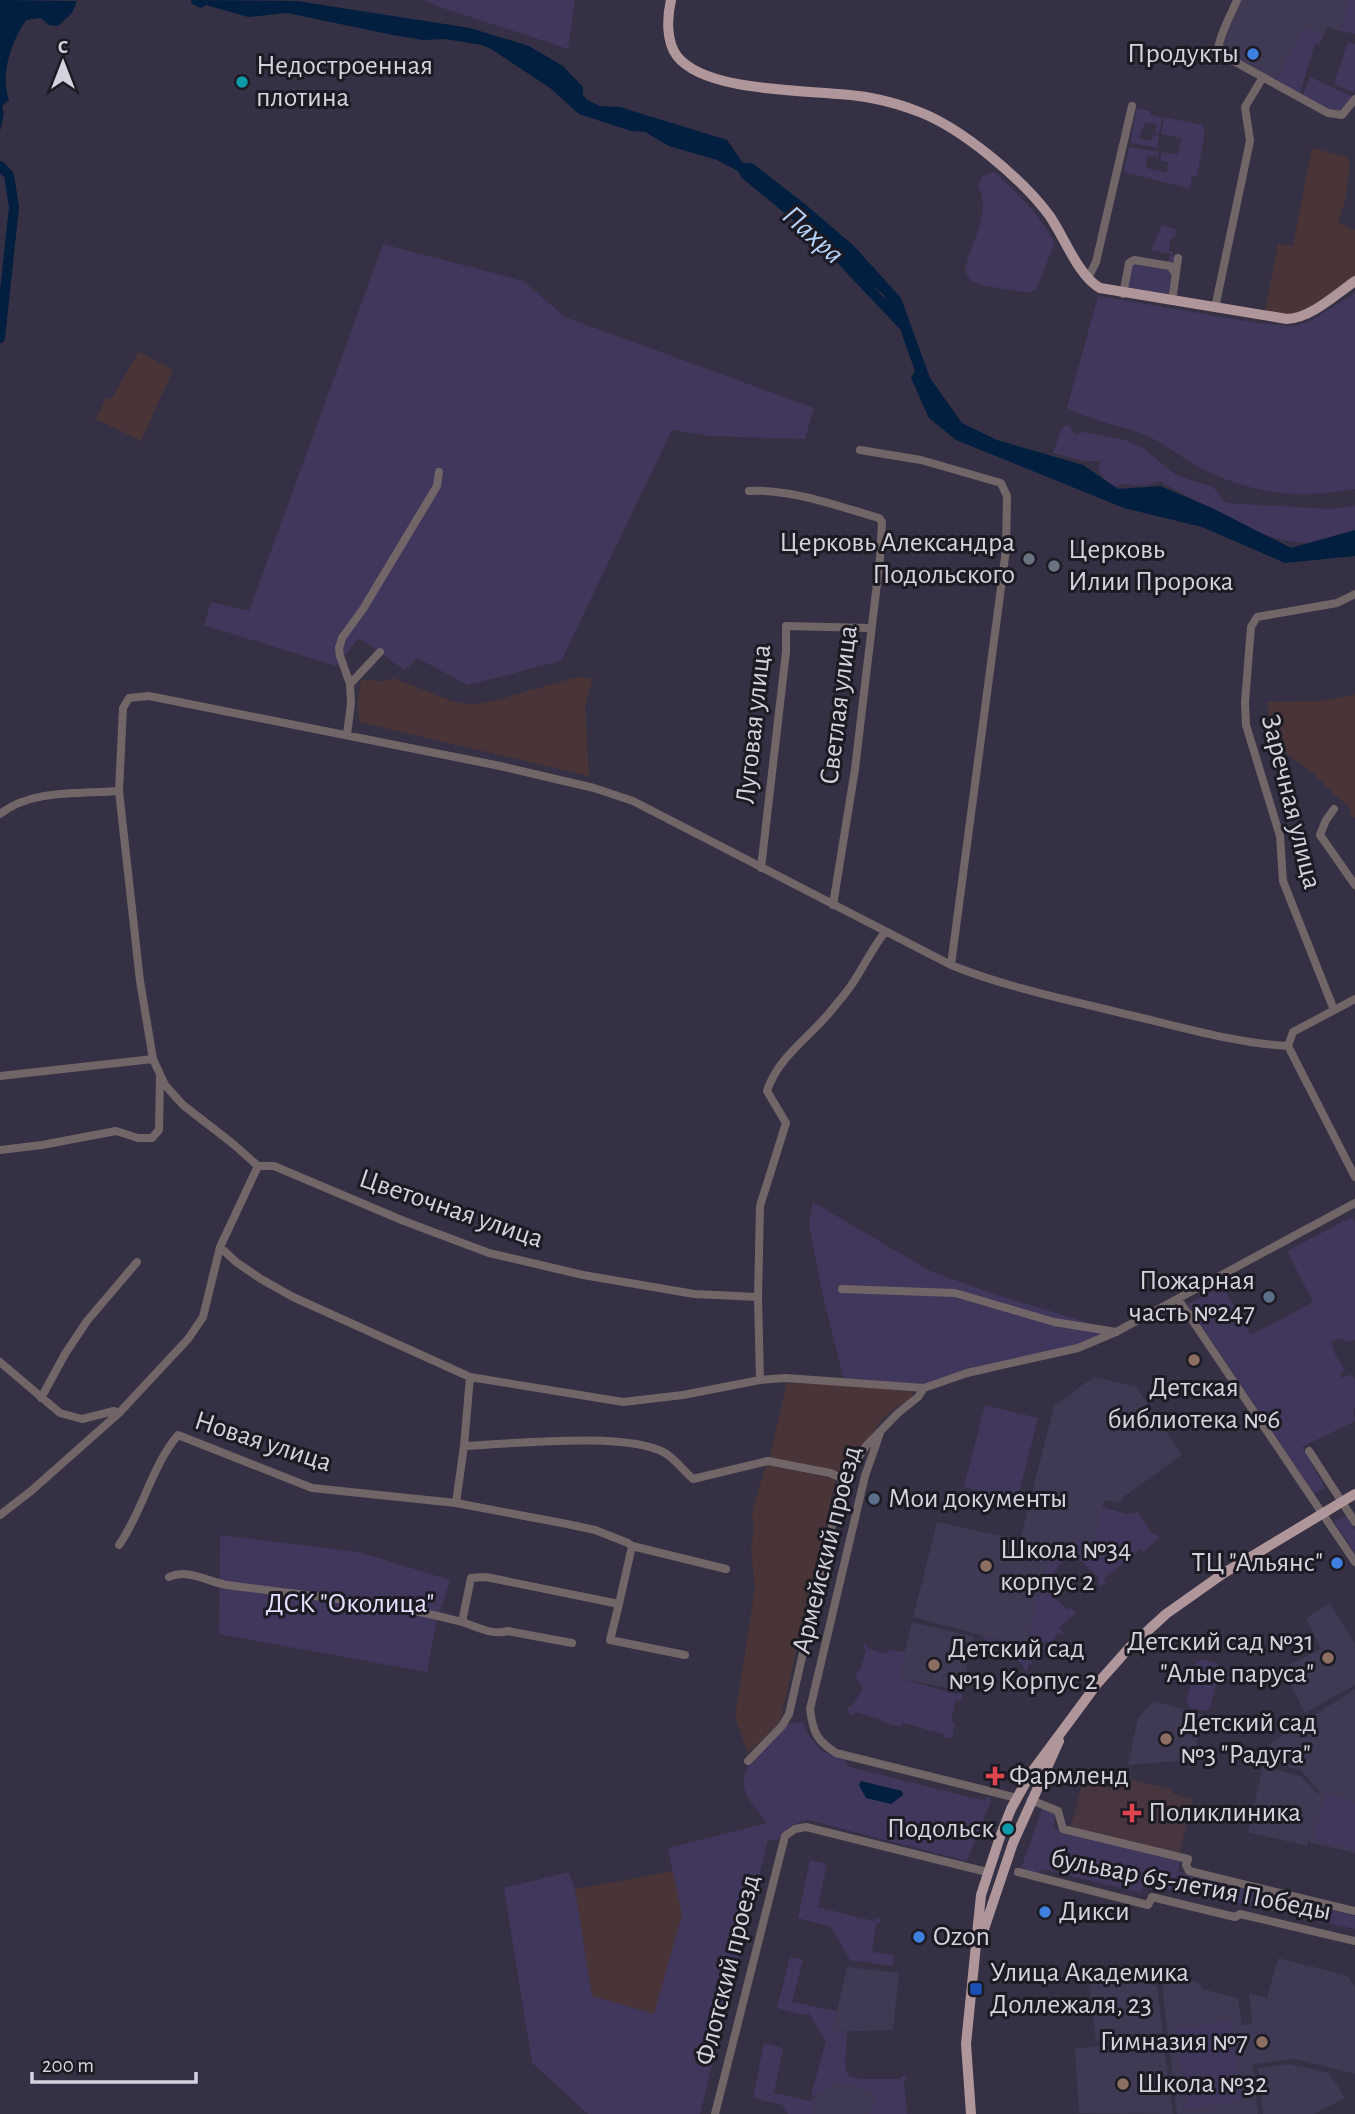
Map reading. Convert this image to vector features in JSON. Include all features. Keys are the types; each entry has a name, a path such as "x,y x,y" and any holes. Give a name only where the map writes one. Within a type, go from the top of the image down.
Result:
{"main road":[{"path":"671,0 670,44 678,58 700,72 728,82 866,97 922,113 965,138 1019,182 1041,207 1088,278 1100,288 1123,294 1293,319 1309,312 1355,281"},
{"path":"971,2114 967,2044 981,1895 1017,1798 1031,1773 1097,1684 1166,1614 1224,1573 1355,1494"},
{"path":"974,1959 1013,1843 1070,1718"},
{"path":"1031,1773 1038,1772 1042,1777"},
{"path":"981,1895 994,1902"}],"street":[{"path":"1237,0 1219,41 1219,53 1336,115 1346,112 1355,99"},
{"path":"1215,308 1250,141 1245,107 1263,77"},
{"path":"1088,278 1096,262 1132,106"},
{"path":"1172,301 1178,258"},
{"path":"1123,294 1129,263 1135,260 1170,266 1175,273"},
{"path":"860,450 921,460 1001,483 1007,496 1006,550 951,965"},
{"path":"347,735 351,704 350,684 340,656 342,638 437,486 439,472"},
{"name":"Светлая улица","path":"749,491 765,490 817,500 879,518 882,522 855,769 833,905"},
{"name":"Заречная улица","path":"1335,1010 1283,881 1280,836 1246,725 1245,702 1251,627 1257,617 1337,603 1355,594"},
{"name":"Луговая улица","path":"761,868 786,652 786,626 870,628"},
{"path":"350,684 380,652"},
{"path":"0,1516 119,1413 188,1339 203,1317 220,1247 258,1166 183,1105 165,1085 153,1059 139,968 119,791 123,708 130,698 149,696 594,788 633,801 885,932 951,965 994,982 1223,1037 1288,1046"},
{"path":"0,814 27,799 119,791"},
{"path":"1334,809 1320,835 1355,885"},
{"path":"761,1380 758,1297 760,1206 786,1123 767,1091 772,1076 786,1056 828,1014 856,979 885,932"},
{"path":"1355,999 1293,1032 1288,1046 1355,1177"},
{"path":"0,1076 153,1059"},
{"path":"0,1150 116,1131 138,1138 152,1138 159,1130 160,1074"},
{"name":"Цветочная улица","path":"258,1166 274,1167 489,1253 583,1275 694,1294 758,1297"},
{"name":"Армейский проезд","path":"1017,1798 836,1753 822,1744 812,1728 810,1709 866,1476 881,1430 918,1397 924,1388 967,1373 1078,1348 1116,1332 1355,1203"},
{"path":"220,1247 236,1262 293,1297 470,1377 623,1402 683,1395 761,1380 802,1378 924,1388"},
{"path":"41,1398 65,1353 87,1321 137,1262"},
{"path":"842,1289 956,1293 1054,1322 1116,1332"},
{"path":"1178,1299 1355,1562"},
{"path":"1162,1308 1189,1314"},
{"path":"0,1362 60,1413 74,1418 92,1417 114,1411 119,1413"},
{"path":"456,1503 470,1377"},
{"path":"748,1761 782,1726 789,1714 830,1529 844,1479 866,1446 881,1430"},
{"name":"Новая улица","path":"119,1545 131,1528 159,1467 178,1435 313,1488 456,1503 595,1530 632,1546 726,1569"},
{"path":"464,1446 628,1442 665,1453 693,1479 768,1461 830,1473 844,1479"},
{"path":"1309,1451 1355,1522"},
{"path":"632,1546 610,1640 685,1655"},
{"path":"169,1577 188,1574 222,1584 389,1606 432,1614 494,1632 507,1631 572,1643"},
{"path":"462,1622 471,1578 486,1577 619,1604"},
{"name":"бульвар 65-летия Победы","path":"1031,1800 1058,1811 1063,1829 1188,1859 1186,1865 1189,1871 1355,1911"},
{"name":"Флотский проезд","path":"715,2114 785,1836 795,1829 806,1827 988,1872"},
{"name":"бульвар 65-летия Победы","path":"1018,1872 1148,1905 1152,1897 1355,1941"}],"shaded area":[{"path":"1239,0 1348,0 1341,31 1327,27 1323,36 1304,28 1275,80 1220,50"},
{"path":"1312,148 1347,157 1350,165 1345,201 1338,222 1355,230 1355,281 1300,317 1264,316 1278,244 1293,246"},
{"path":"139,352 173,370 141,441 95,419 107,398 111,399"},
{"path":"577,677 593,679 585,705 589,776 359,722 361,680 384,681 393,678 454,702 467,704 486,703"},
{"path":"1355,695 1355,817 1352,817 1348,805 1314,774 1275,745 1267,702 1321,701"},
{"path":"1094,1377 1136,1387 1182,1455 1122,1498 1121,1503 1104,1500 1093,1545 1076,1541 1074,1545 1066,1543 1061,1548 1051,1547 1026,1647 913,1617 937,1522 1020,1540 1054,1406"},
{"path":"787,1383 851,1385 913,1392 912,1398 881,1421 844,1473 769,1460"},
{"path":"766,1465 836,1479 780,1722 748,1753 735,1717 755,1588 751,1550 754,1528 752,1512"},
{"name":"Детский сад №31 \"Алые паруса\"","path":"1330,1603 1355,1644 1355,1685 1305,1713 1282,1668 1321,1649 1306,1618"},
{"name":"Детский сад №19 Корпус 2","path":"912,1622 974,1637 961,1691 898,1678"},
{"path":"1355,1689 1355,1853 1309,1842 1310,1835 1307,1846 1248,1832 1263,1766 1301,1776 1319,1795 1301,1770 1265,1762 1269,1744"},
{"name":"Детский сад №3 \"Радуга\"","path":"1153,1701 1205,1715 1192,1760 1128,1765 1138,1718"},
{"name":"Поликлиника","path":"1129,1779 1172,1789 1172,1793 1193,1799 1179,1854 1071,1827 1082,1784 1102,1781 1110,1784 1111,1780 1128,1784"},
{"path":"674,1871 682,1915 655,2014 592,1996 575,1889"},
{"name":"Гимназия №7","path":"1278,1958 1346,1975 1355,1987 1355,2074 1295,2059 1253,2064 1258,2114 1177,2114 1162,1985 1178,1982 1182,1978 1201,1984 1202,1989 1238,1998 1242,2025 1252,2024 1249,1994 1267,1998"},
{"path":"847,1967 899,1973 893,2030 832,2032"},
{"path":"1127,1978 1157,1986 1163,2033 1096,2041 1089,1982"},
{"name":"Школа №32","path":"1163,2037 1173,2114 1079,2113 1075,2049"},
{"path":"1289,2064 1329,2073 1345,2098 1314,2114 1263,2114 1258,2068"},
{"path":"836,2082 875,2093 870,2114 812,2114 817,2096"}],"green space":[{"path":"424,0 575,0 568,49 440,7"},
{"path":"1348,0 1355,0 1355,34 1341,31"},
{"path":"1304,28 1323,36 1319,45 1315,44 1300,93 1275,80"},
{"path":"1348,42 1355,44 1353,92 1336,85 1335,81"},
{"path":"1310,77 1353,97 1344,111 1337,113 1303,95"},
{"path":"1137,108 1162,118 1159,133 1155,133 1157,124 1145,122 1139,138 1151,141 1153,135 1159,136 1157,148 1130,143"},
{"path":"1164,117 1202,125 1205,132 1197,177 1192,176 1190,189 1124,172 1129,147 1159,152 1158,159 1147,156 1146,168 1167,173 1168,162 1160,160 1162,152 1178,155 1181,138 1161,134"},
{"path":"994,172 1027,204 1055,242 1037,288 1029,293 981,285 971,281 965,272 982,218 982,197 978,186 982,176"},
{"path":"1162,225 1176,229 1169,251 1173,252 1173,257 1176,258 1175,263 1165,261 1169,260 1170,254 1151,250"},
{"path":"383,244 523,281 565,317 814,408 805,439 710,436 672,430 561,661 468,685 417,658 405,670 359,638 336,666 204,625 211,602 249,611"},
{"path":"1131,261 1173,268 1168,296 1127,289"},
{"path":"1355,293 1355,489 1294,494 1237,483 1199,467 1143,434 1067,408 1098,296 1289,326 1312,320"},
{"path":"1067,424 1076,434 1083,432 1125,440 1143,448 1176,475 1213,487 1226,503 1329,509 1355,506 1355,530 1313,542 1295,542 1276,538 1234,521 1158,481 1145,485 1126,484 1115,487 1105,480 1098,469 1101,461 1083,461 1053,453 1061,430"},
{"path":"813,1202 930,1271 997,1295 1106,1328 1106,1335 1079,1347 923,1387 844,1380 822,1292 809,1224"},
{"path":"1352,1217 1355,1223 1355,1340 1346,1342 1342,1338 1331,1342 1345,1370 1340,1373 1342,1378 1352,1374 1355,1380 1355,1421 1302,1447 1325,1488 1314,1494 1187,1304 1222,1286 1251,1335 1313,1302 1287,1251"},
{"path":"985,1405 1038,1418 1017,1500 964,1487"},
{"path":"1102,1507 1127,1514 1138,1512 1152,1534 1155,1533 1159,1538 1143,1552 1140,1549 1104,1579 1106,1583 1100,1586 1099,1578 1077,1557 1074,1560 1075,1541 1093,1545"},
{"path":"1346,1516 1355,1530 1355,1553 1334,1521"},
{"name":"ДСК \"Околица\"","path":"220,1535 359,1552 450,1580 436,1624 427,1672 219,1634"},
{"path":"1066,1543 1064,1560 1043,1587 1068,1610 1071,1608 1076,1613 1059,1627 1064,1633 1062,1635 1059,1633 1049,1644 1045,1641 1042,1645 1046,1648 1027,1667 1028,1671 1025,1671 1022,1664 999,1647 995,1650 982,1636 1026,1647 1051,1546 1060,1548"},
{"path":"865,1644 869,1649 887,1654 889,1650 905,1652 898,1678 962,1694 962,1701 956,1700 951,1721 955,1723 952,1738 943,1738 944,1734 902,1723 901,1727 855,1712 853,1715 848,1713 848,1707 852,1706 863,1689 856,1676 866,1650 863,1646"},
{"path":"1202,1659 1217,1663 1220,1669 1210,1708 1206,1711 1189,1707 1186,1702 1196,1663"},
{"path":"802,1722 811,1739 822,1751 846,1761 847,1766 985,1801 986,1797 990,1798 967,1861 808,1820 792,1825 777,1840 768,1840 700,2114 588,2114 532,2063 504,1888 569,1872 575,1889 592,1996 654,2014 682,1915 668,1848 767,1823 747,1796 745,1775 755,1756 788,1724"},
{"path":"1325,1795 1355,1802 1355,1850 1314,1840"},
{"path":"1043,1807 1057,1810 1053,1828 1180,1861 1178,1871 1355,1916 1355,1929 1232,1902 1231,1905 1145,1884 1141,1893 1042,1869 1038,1874 1021,1868"},
{"path":"810,1860 827,1864 818,1907 874,1921 875,1918 881,1919 880,1923 876,1923 872,1952 894,1955 893,1966 850,1960 831,1927 798,1918"},
{"path":"790,1957 803,1960 792,2002 837,2011 832,2031 847,2033 845,2066 848,2076 860,2079 901,2079 901,2076 907,2076 904,2080 907,2114 870,2114 875,2093 836,2082 817,2096 812,2114 788,2114 782,2105 753,2098 764,2043 783,2048 774,2093 809,2101 816,2097 811,2095 826,2041 809,2013 803,2015 777,2008"},
{"path":"1231,2021 1242,2101 1187,2109 1176,2029"}],"water":[{"path":"0,0 77,1 72,13 58,26 49,25 41,18 26,20 8,58 6,79 9,100 2,106 4,114 0,131"},
{"path":"191,0 297,1 470,28 529,46 563,66 583,87 583,95 587,100 600,106 620,107 727,140 743,163 752,163 854,246 901,298 930,378 962,423 997,440 1083,465 1118,489 1160,486 1210,507 1291,548 1355,530 1355,556 1285,563 1202,527 1124,508 956,440 929,418 911,378 915,371 899,326 884,295 742,178 738,171 717,160 669,146 645,132 631,131 579,114 550,88 491,49 445,39 423,40 393,35 287,13 248,17 206,5 201,8 192,4"},
{"path":"861,1781 902,1791 903,1795 891,1804 866,1798 859,1785"}],"waterway":[{"path":"0,166 9,175 14,207 0,338"},
{"name":"Пахра","path":"833,251 902,324"}],"place":[{"name":"Продукты","path":"1253,54"},
{"name":"Недостроенная плотина","path":"242,82"},
{"name":"Церковь Александра Подольского","path":"1029,559"},
{"name":"Церковь Илии Пророка","path":"1054,566"},
{"name":"Пожарная часть №247","path":"1269,1297"},
{"name":"Детская библиотека №6","path":"1194,1360"},
{"name":"Мои документы","path":"874,1499"},
{"name":"ТЦ \"Альянс\"","path":"1337,1563"},
{"name":"Школа №34 корпус 2","path":"986,1566"},
{"name":"Детский сад №31 \"Алые паруса\"","path":"1328,1658"},
{"name":"Детский сад №19 Корпус 2","path":"934,1665"},
{"name":"Детский сад №3 \"Радуга\"","path":"1166,1739"},
{"name":"Фармленд","path":"995,1776"},
{"name":"Поликлиника","path":"1132,1813"},
{"name":"Подольск","path":"1008,1829"},
{"name":"Дикси","path":"1045,1912"},
{"name":"Ozon","path":"919,1937"},
{"name":"Улица Академика Доллежаля, 23","path":"976,1989"},
{"name":"Гимназия №7","path":"1262,2042"},
{"name":"Школа №32","path":"1123,2084"}]}
